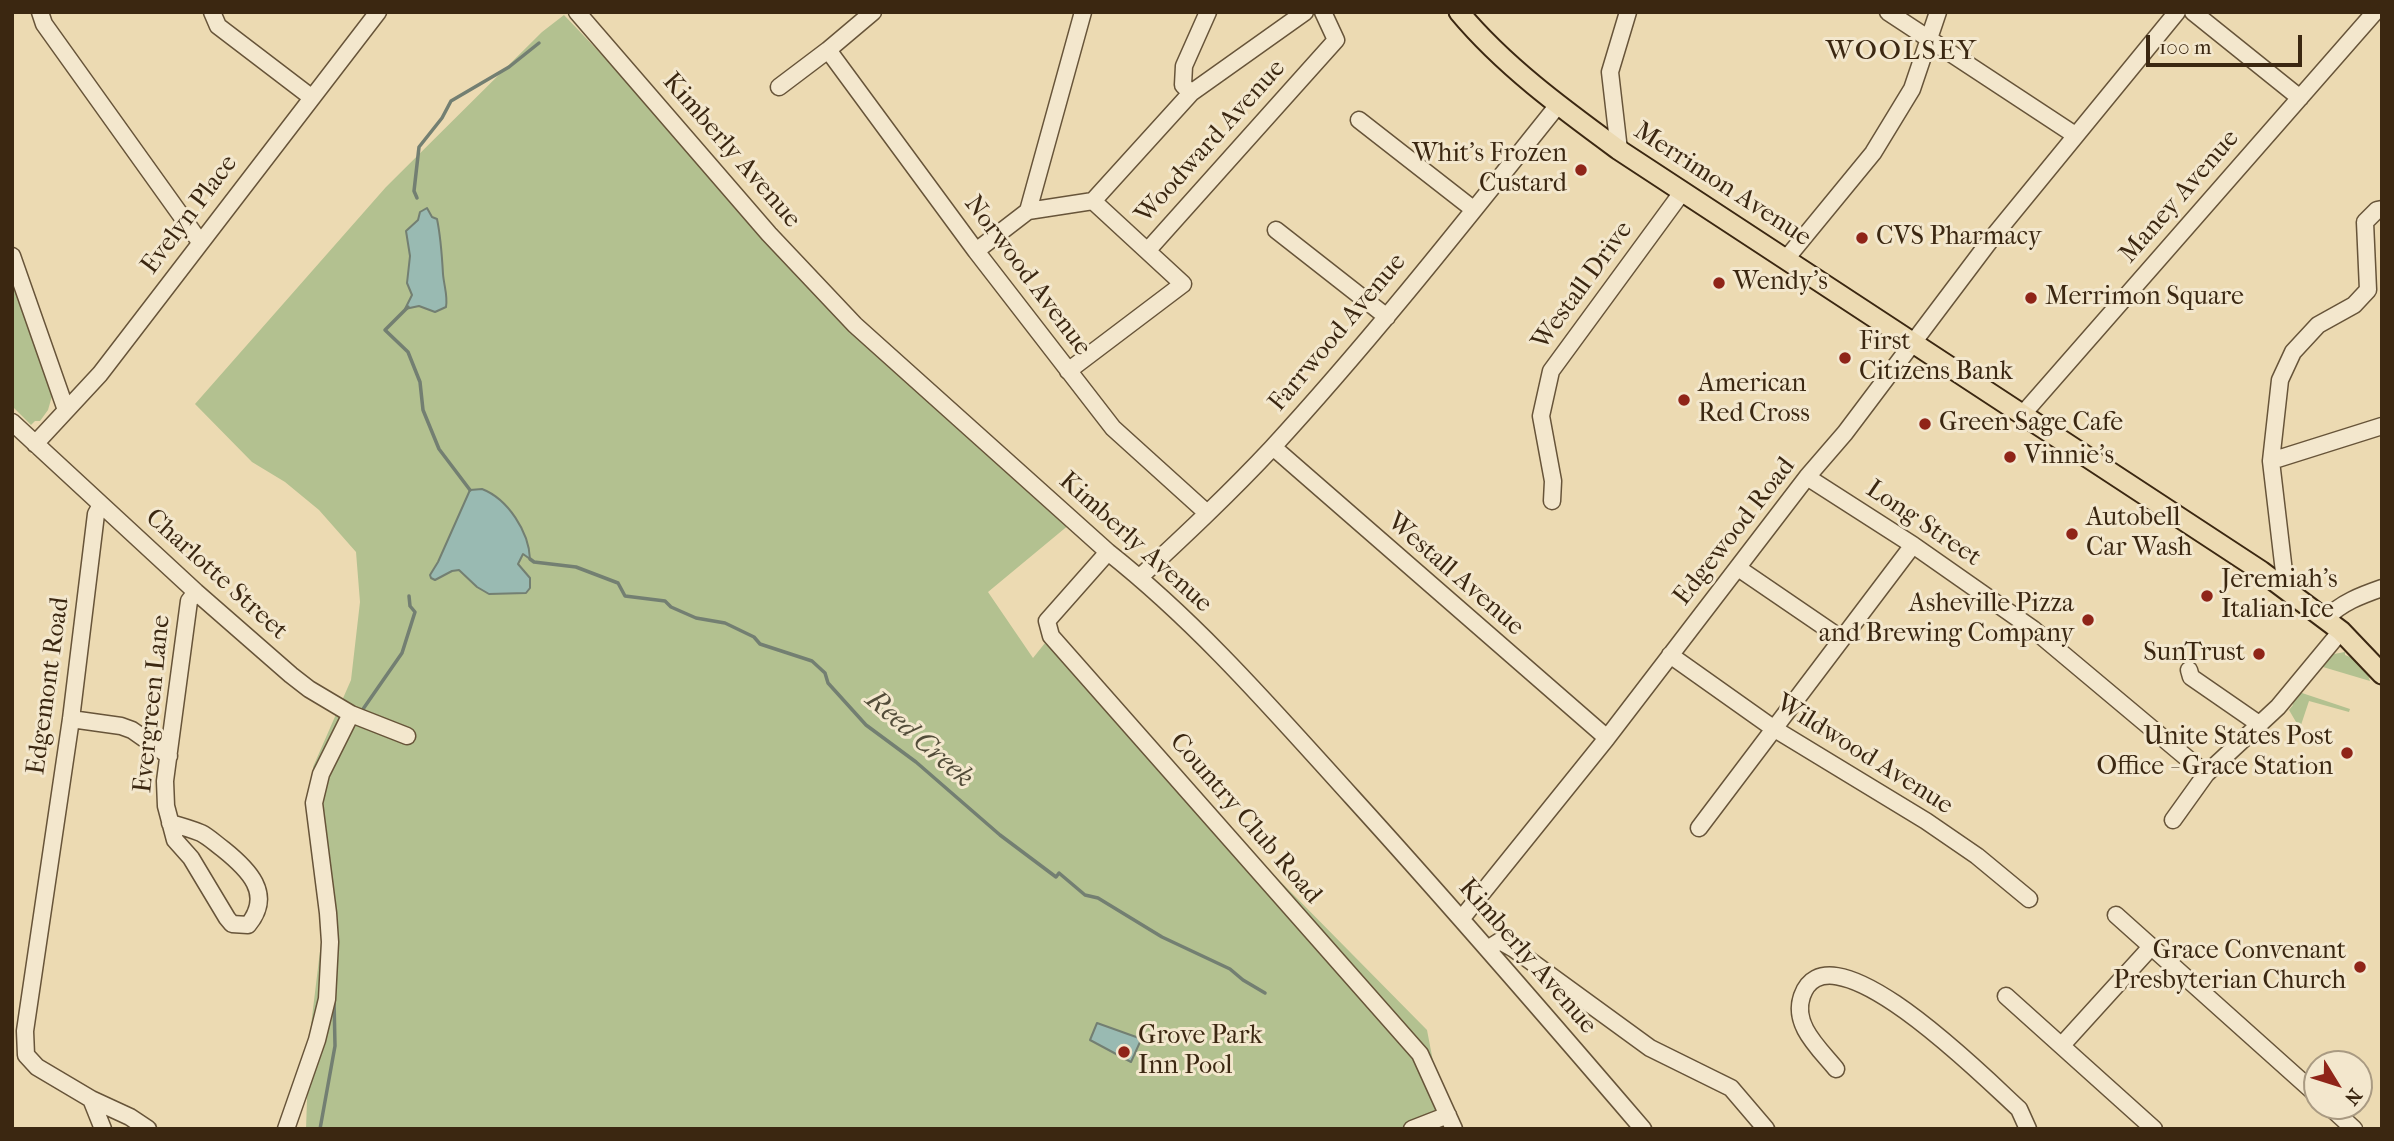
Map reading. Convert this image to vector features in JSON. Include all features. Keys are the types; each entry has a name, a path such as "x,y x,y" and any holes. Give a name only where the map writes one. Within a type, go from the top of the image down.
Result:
{"main road":[{"name":"Merrimon Avenue","path":"1459,12 1516,69 1558,105 1619,150 2286,589 2334,625 2382,674"}],"street":[{"path":"40,12 44,24 200,242"},
{"path":"212,12 218,26 311,97"},
{"name":"Evelyn Place","path":"35,444 100,374 378,12"},
{"name":"Kimberly Avenue","path":"577,12 769,234 855,325 1140,578 1234,666 1489,948 1643,1129"},
{"path":"779,87 873,12"},
{"path":"1028,211 1083,12"},
{"path":"1191,93 1183,85 1184,66 1208,12"},
{"path":"976,251 1028,211 1093,201 1191,93 1305,12"},
{"name":"Woodward Avenue","path":"1068,371 1183,284 1148,250 1336,40 1323,12"},
{"path":"1619,150 1610,72 1628,12"},
{"path":"1888,12 2075,135"},
{"path":"1786,259 1873,153 1912,89 1938,12"},
{"name":"Edgewood Road","path":"1461,918 1607,738 2075,135 2177,12"},
{"path":"2193,12 2300,98"},
{"name":"Maney Avenue","path":"2022,415 2375,12"},
{"name":"Norwood Avenue","path":"828,50 976,251 1113,428 1207,513"},
{"name":"Farrwood Avenue","path":"1140,578 1273,447 1387,317 1558,105"},
{"path":"1359,120 1473,209"},
{"name":"Westall Drive","path":"1552,501 1553,481 1541,416 1551,371 1683,191"},
{"path":"1093,201 1148,250"},
{"path":"2286,589 2271,461 2280,380 2293,352 2318,325 2354,305 2368,290 2365,222 2377,210 2382,209"},
{"path":"1276,230 1387,317"},
{"path":"12,257 66,410"},
{"name":"Charlotte Street","path":"12,422 196,592 309,689 351,713 407,736"},
{"path":"2271,461 2382,426"},
{"name":"Westall Avenue","path":"1273,447 1607,738"},
{"name":"Long Street","path":"1807,477 1913,545 2033,629 2206,774"},
{"name":"Edgemont Road","path":"101,505 96,514 71,719 18,1032 26,1055 37,1067 148,1129"},
{"path":"1699,828 1913,545"},
{"name":"Country Club Road","path":"1108,552 1047,621 1051,636 1420,1054 1451,1122"},
{"path":"1738,568 1842,639"},
{"path":"2173,820 2206,774 2278,707 2334,625 2332,612 2358,596 2382,588"},
{"name":"Evergreen Lane","path":"170,823 204,835 246,869 257,886 259,895 254,918 248,925 232,924 191,858 175,840 170,823 166,806 165,781 189,601 196,592"},
{"name":"Wildwood Avenue","path":"1670,655 1773,728 1926,821 1977,856 2029,899"},
{"path":"2189,670 2191,677 2259,724"},
{"path":"286,1129 317,1040 327,999 328,923 314,803 321,774 351,713"},
{"path":"71,719 132,730 169,756"},
{"path":"2116,915 2303,1083"},
{"path":"1489,948 1500,941 1514,949 1650,1048 1731,1088 1766,1129"},
{"path":"2062,1045 2151,947"},
{"path":"1836,1069 1809,1035 1798,1007 1804,990 1814,977 1838,976 1870,988 1899,1004 2019,1109 2028,1129"},
{"path":"2006,996 2154,1129"},
{"path":"91,1099 103,1129"},
{"path":"1412,1129 1451,1122"}],"green space":[{"path":"564,15 643,98 741,210 1070,524 988,592 1033,658 1045,643 1427,1030 1446,1129 306,1129 309,1042 328,885 313,767 351,680 360,602 356,552 319,510 285,482 252,462 195,404 386,187 542,32"},
{"path":"12,281 52,396 48,410 40,421 31,425 12,406"},
{"path":"2345,652 2345,655 2364,669 2370,681 2323,667 2322,663 2334,654"},
{"path":"2299,692 2350,709 2349,712 2309,701 2300,728 2308,732 2306,739 2289,710 2293,705 2291,702"}],"water":[{"path":"427,208 432,217 437,219 447,299 446,307 435,312 419,306 405,309 412,295 407,283 410,256 406,231 418,220 420,212"},
{"path":"482,489 508,508 526,538 530,559 523,554 518,564 530,578 530,588 526,593 489,594 459,570 435,580 431,578 430,575 470,490"},
{"name":"Grove Park Inn Pool","path":"1097,1023 1139,1038 1140,1042 1131,1062 1090,1040"}],"waterway":[{"name":"Reed Creek","path":"417,198 414,191 419,147 442,118 451,101 509,67 539,43"},
{"name":"Reed Creek","path":"408,307 385,330 408,352 420,382 423,410 439,449 470,490"},
{"name":"Reed Creek","path":"530,559 534,562 576,567 618,583 625,596 665,601 671,607 696,618 725,623 754,637 760,644 812,661 825,673 828,683 866,725 916,762 1000,835 1056,877 1059,873 1085,895 1098,898 1162,937 1230,969 1265,993"},
{"path":"361,712 402,653 415,612 410,606 409,596"},
{"path":"320,1129 335,1046 334,999"}],"place":[{"name":"Whit's Frozen Custard","path":"1581,170"},
{"name":"CVS Pharmacy","path":"1862,238"},
{"name":"Wendy's","path":"1719,283"},
{"name":"Merrimon Square","path":"2031,298"},
{"name":"First Citizens Bank","path":"1845,358"},
{"name":"American Red Cross","path":"1684,400"},
{"name":"Green Sage Cafe","path":"1925,424"},
{"name":"Vinnie's","path":"2010,457"},
{"name":"Autobell Car Wash","path":"2072,534"},
{"name":"Jeremiah’s Italian Ice","path":"2207,596"},
{"name":"Asheville Pizza and Brewing Company","path":"2088,620"},
{"name":"SunTrust","path":"2259,654"},
{"name":"Unite States Post Office - Grace Station","path":"2347,753"},
{"name":"Grace Convenant Presbyterian Church","path":"2360,967"},
{"name":"Grove Park Inn Pool","path":"1124,1052"}],"district":[{"name":"WOOLSEY","path":"1902,52"}]}
